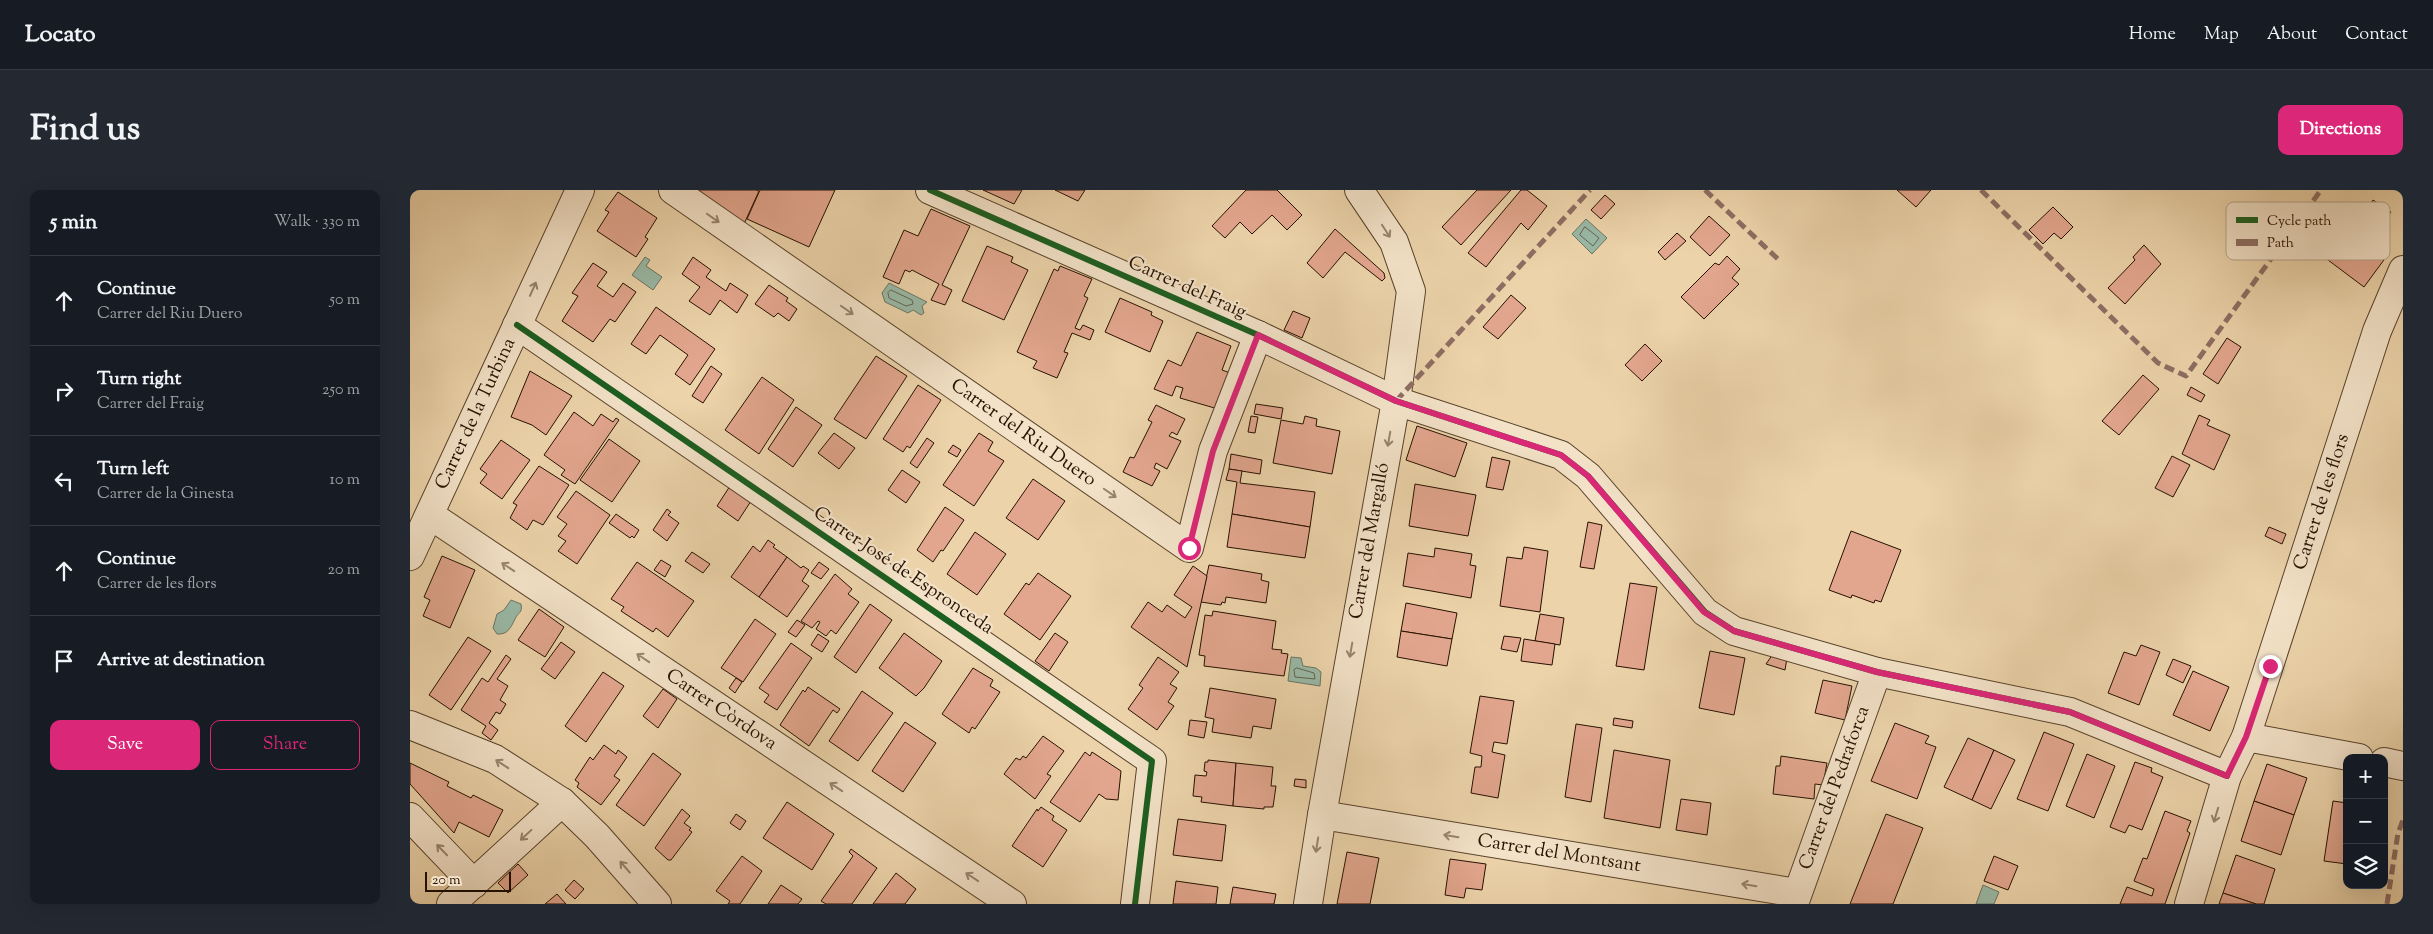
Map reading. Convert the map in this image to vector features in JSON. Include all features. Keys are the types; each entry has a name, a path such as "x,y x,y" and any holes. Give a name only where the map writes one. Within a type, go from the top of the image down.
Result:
{"street":[{"name":"Carrer de la Turbina","path":"410,556 580,190"},
{"name":"Carrer del Riu Duero","path":"673,190 1189,548 1213,451 1258,335"},
{"name":"Carrer del Fraig","path":"930,190 1258,335 1396,401 1561,455 1588,476 1704,612 1734,631 1877,672 2070,712 2227,776"},
{"name":"Carrer del Margalló","path":"1308,904 1322,815 1396,401 1411,291 1394,242 1359,190"},
{"name":"Carrer de les flors","path":"2189,904 2227,776 2246,737 2377,331 2403,270"},
{"name":"Carrer José de Espronceda","path":"517,325 1152,761 1135,904"},
{"name":"Carrer Còrdova","path":"430,515 1012,904"},
{"name":"Carrer del Pedraforca","path":"1796,898 1877,672"},
{"path":"410,725 495,759 562,802 598,836 657,904"},
{"path":"2246,737 2343,755"},
{"path":"2388,763 2403,766"},
{"path":"451,904 562,802"},
{"name":"Carrer del Montsant","path":"1322,815 1796,898"},
{"path":"410,817 474,884"}],"water":[{"path":"1586,219 1607,238 1592,254 1572,234"},
{"path":"645,257 650,260 646,266 662,277 653,290 632,275"},
{"path":"889,283 927,302 922,306 924,313 921,315 913,310 908,313 885,302 882,293"},
{"path":"511,600 521,604 521,611 509,630 497,634 493,628 497,614 504,610"},
{"path":"1291,657 1301,658 1303,666 1316,668 1321,672 1320,686 1288,681"},
{"path":"1983,885 1999,892 1994,904 1976,904"}],"building":[{"path":"694,190 756,190 759,191 744,224"},
{"path":"760,190 835,190 809,247 747,219"},
{"path":"983,190 1022,190 1014,204"},
{"path":"1055,190 1085,190 1078,201"},
{"path":"1246,190 1277,190 1302,215 1287,230 1272,215 1252,234 1240,222 1225,238 1212,226"},
{"path":"1477,190 1511,190 1461,245 1442,227"},
{"path":"1521,190 1527,190 1547,206 1528,230 1521,223 1486,267 1468,253"},
{"path":"1897,190 1931,190 1916,207"},
{"path":"618,192 657,218 645,237 648,239 636,257 597,231 609,212 605,210"},
{"path":"1605,195 1615,204 1601,219 1591,210"},
{"path":"2053,207 2073,227 2061,239 2054,233 2043,244 2029,230"},
{"path":"931,209 970,226 942,285 952,290 945,305 931,300 939,284 912,270 910,272 905,270 899,284 883,277 904,230 918,236"},
{"path":"1709,216 1730,235 1710,256 1690,237"},
{"path":"1335,229 1384,273 1385,278 1382,281 1345,252 1323,278 1307,263"},
{"path":"1677,233 1686,241 1665,260 1658,252"},
{"path":"2144,245 2161,264 2125,304 2108,288 2135,260 2133,257"},
{"path":"987,246 1013,257 1011,262 1028,270 1004,320 962,301"},
{"path":"1727,256 1740,269 1732,278 1739,284 1704,319 1681,297 1715,263 1719,265"},
{"path":"693,257 711,270 706,277 726,291 730,283 748,295 737,313 720,300 710,315 689,301 700,287 682,274"},
{"path":"2328,260 2384,260 2364,287"},
{"path":"593,263 607,272 597,286 613,297 623,283 636,292 615,322 610,319 593,342 562,321 578,296 572,293"},
{"path":"1060,266 1092,279 1084,296 1088,298 1075,328 1080,330 1083,325 1094,330 1090,340 1072,333 1064,352 1068,353 1057,378 1033,368 1037,361 1017,352 1054,269 1058,271"},
{"path":"769,285 788,298 786,301 797,309 789,321 778,313 774,317 755,304"},
{"path":"1511,295 1526,308 1498,339 1483,327"},
{"path":"1120,298 1152,312 1151,315 1163,321 1150,352 1105,332"},
{"path":"656,307 715,349 690,385 675,374 688,355 660,335 646,354 631,344"},
{"path":"1293,311 1310,318 1302,338 1284,330"},
{"path":"1197,332 1231,346 1222,370 1233,374 1218,409 1180,398 1183,388 1176,386 1172,396 1154,389 1168,360 1181,366"},
{"path":"2227,338 2241,347 2218,384 2203,374"},
{"path":"1645,344 1662,361 1642,381 1625,365"},
{"path":"876,356 907,376 866,439 834,419"},
{"path":"711,366 722,374 703,403 692,396"},
{"path":"530,371 572,396 546,435 532,425 511,417"},
{"path":"2143,375 2159,389 2119,435 2102,421"},
{"path":"762,377 794,400 759,454 725,430"},
{"path":"918,385 941,400 910,448 907,446 903,452 883,439"},
{"path":"2191,387 2205,395 2201,402 2187,395"},
{"path":"1256,404 1283,408 1281,419 1254,414"},
{"path":"1156,405 1185,419 1177,435 1172,432 1169,436 1181,441 1167,469 1156,463 1154,468 1160,471 1152,486 1123,472 1130,457 1134,458 1152,422 1148,420"},
{"path":"796,407 822,425 793,467 768,449"},
{"path":"574,412 593,426 601,414 613,422 616,418 619,420 575,484 561,475 565,470 544,455"},
{"path":"2199,415 2210,420 2207,425 2230,435 2214,470 2182,454"},
{"path":"1251,416 1258,417 1255,433 1248,432"},
{"path":"1305,416 1317,419 1316,426 1340,431 1332,474 1273,463 1281,420 1303,424"},
{"path":"1417,426 1467,443 1455,477 1406,460"},
{"path":"834,433 855,448 839,469 818,453"},
{"path":"979,433 993,442 988,451 1004,461 974,506 943,485"},
{"path":"927,438 934,443 917,468 910,463"},
{"path":"609,439 640,461 612,502 580,480"},
{"path":"501,440 530,460 502,499 480,483 487,474 480,469"},
{"path":"953,445 961,450 957,457 948,452"},
{"path":"1231,454 1262,460 1260,474 1229,469"},
{"path":"2172,456 2190,465 2173,497 2155,488"},
{"path":"1492,457 1510,461 1503,490 1486,487"},
{"path":"539,466 569,485 543,525 533,520 527,530 510,518 517,505 513,503"},
{"path":"1229,469 1242,471 1240,483 1315,492 1310,527 1232,514 1237,482 1226,480"},
{"path":"902,470 920,482 906,503 888,490"},
{"path":"1033,479 1065,501 1038,540 1006,518"},
{"path":"1415,484 1476,495 1468,536 1409,526"},
{"path":"730,486 751,501 738,521 717,506"},
{"path":"576,491 610,515 577,564 558,551 566,541 558,536 567,524 557,517"},
{"path":"945,507 964,520 943,551 941,550 933,562 917,550"},
{"path":"667,509 671,512 668,515 679,523 667,541 653,530"},
{"path":"616,514 639,530 634,538 632,536 630,538 609,523"},
{"path":"1232,514 1310,527 1305,558 1227,547"},
{"path":"1588,522 1602,525 1594,569 1580,567"},
{"path":"2269,527 2286,534 2282,544 2265,536"},
{"path":"1851,531 1901,550 1881,602 1875,600 1874,603 1852,595 1851,598 1829,590"},
{"path":"975,532 1006,554 977,595 947,574"},
{"path":"768,540 775,545 773,547 787,557 759,597 731,577 753,546 760,552"},
{"path":"1524,547 1548,551 1540,612 1500,606 1507,557 1522,559"},
{"path":"1435,548 1472,554 1470,565 1476,566 1471,598 1403,586 1408,553 1434,557"},
{"path":"692,552 710,564 703,573 685,561"},
{"path":"442,556 475,570 450,628 423,616 430,600 424,597"},
{"path":"787,557 801,568 803,566 809,570 802,581 809,586 787,617 759,597"},
{"path":"661,560 671,566 665,577 654,570"},
{"path":"637,562 694,601 668,637 656,628 653,632 621,611 624,607 611,599"},
{"path":"819,562 829,569 821,579 811,573"},
{"path":"1209,565 1262,574 1261,580 1269,582 1266,603 1226,597 1225,603 1222,602 1221,605 1201,602"},
{"path":"1193,566 1207,576 1187,667 1131,627 1148,602 1162,612 1167,605 1185,618 1192,607 1174,595"},
{"path":"1038,573 1071,596 1040,640 1004,614 1026,583 1029,585"},
{"path":"835,574 852,589 848,594 859,602 836,634 831,630 826,636 816,629 820,622 818,621 812,628 801,621"},
{"path":"1630,583 1657,587 1644,670 1616,666"},
{"path":"1406,603 1457,613 1452,639 1401,631"},
{"path":"870,604 892,620 856,673 834,657"},
{"path":"539,609 564,627 545,657 518,640"},
{"path":"1213,611 1276,621 1272,649 1282,650 1281,653 1288,654 1284,676 1204,666 1205,656 1199,655 1205,615 1212,616"},
{"path":"1540,614 1564,618 1560,645 1535,641"},
{"path":"755,619 776,634 743,682 721,668"},
{"path":"797,620 805,625 796,637 788,632"},
{"path":"1401,631 1452,639 1447,666 1397,657"},
{"path":"904,633 942,661 924,688 916,696 879,668"},
{"path":"1055,633 1068,642 1049,671 1035,661"},
{"path":"818,634 829,641 822,652 811,645"},
{"path":"1504,636 1521,638 1517,652 1501,649"},
{"path":"468,637 491,651 451,710 429,695"},
{"path":"1524,639 1555,644 1552,665 1521,661"},
{"path":"561,642 575,652 555,679 541,669"},
{"path":"791,643 812,658 777,710 764,702 769,695 759,688"},
{"path":"2141,645 2160,652 2139,705 2108,693 2124,652 2136,656"},
{"path":"1710,651 1745,658 1734,715 1699,708"},
{"path":"1773,654 1787,658 1785,670 1766,664"},
{"path":"506,655 511,659 497,679 508,686 500,700 506,704 500,714 496,712 489,723 498,730 491,740 482,733 486,726 461,710 482,678 488,682"},
{"path":"1158,657 1179,672 1170,684 1177,688 1168,702 1174,706 1157,730 1128,709 1143,688 1139,685"},
{"path":"2173,659 2191,666 2183,683 2166,675"},
{"path":"973,668 993,680 990,686 1000,692 975,729 972,727 969,733 942,714"},
{"path":"2193,671 2229,687 2210,731 2173,715"},
{"path":"603,672 624,686 586,742 565,726"},
{"path":"736,678 742,682 735,693 729,688"},
{"path":"1823,680 1852,686 1845,720 1815,713"},
{"path":"808,687 840,709 837,713 833,710 809,746 780,725 803,690 805,692"},
{"path":"1210,688 1276,699 1271,729 1253,726 1251,738 1212,732 1214,719 1205,717"},
{"path":"663,689 677,699 658,728 643,716"},
{"path":"862,691 893,713 858,761 829,741"},
{"path":"1480,696 1514,701 1507,744 1494,742 1492,752 1505,755 1498,798 1471,793 1475,767 1481,767 1482,756 1470,753"},
{"path":"1614,718 1633,721 1632,728 1613,725"},
{"path":"1190,720 1207,722 1204,738 1188,735"},
{"path":"905,722 936,743 903,792 872,771"},
{"path":"1895,723 1929,736 1925,743 1936,747 1917,799 1871,781"},
{"path":"1576,724 1602,728 1591,802 1565,797"},
{"path":"2044,732 2074,744 2048,811 2017,799"},
{"path":"1043,736 1064,751 1047,774 1051,776 1035,799 1004,774 1016,758 1020,760 1023,756 1026,758"},
{"path":"1968,738 1994,750 1972,800 1944,787"},
{"path":"604,745 616,754 618,750 627,757 614,776 620,780 601,805 577,787 579,783 575,780 590,757 593,760"},
{"path":"1614,750 1670,760 1660,828 1604,818"},
{"path":"1994,750 2015,760 1991,809 1972,800"},
{"path":"1085,752 1090,756 1092,752 1121,771 1118,800 1106,799 1099,794 1080,822 1050,802"},
{"path":"653,753 681,774 644,826 616,805"},
{"path":"2087,754 2115,766 2094,818 2066,806"},
{"path":"1781,756 1827,763 1823,785 1815,784 1814,799 1773,794 1776,766 1780,766"},
{"path":"1208,760 1236,763 1233,806 1201,802 1202,797 1193,796 1195,775 1206,776 1207,772 1204,771 1205,762 1208,762"},
{"path":"2135,762 2152,768 2151,772 2163,777 2142,830 2129,825 2125,833 2110,827"},
{"path":"410,763 449,782 447,786 471,798 473,795 503,810 489,837 459,822 454,833 410,784"},
{"path":"1236,763 1273,767 1271,786 1276,786 1273,807 1264,807 1264,809 1233,806"},
{"path":"2267,764 2307,778 2294,815 2254,801"},
{"path":"1295,779 1306,780 1306,788 1294,786"},
{"path":"1681,799 1711,803 1707,835 1676,830"},
{"path":"2254,801 2294,815 2281,855 2241,841"},
{"path":"2333,801 2343,802 2343,863 2324,861"},
{"path":"787,802 834,834 812,870 763,838"},
{"path":"1041,807 1054,816 1052,820 1067,830 1043,867 1012,846 1037,809 1038,811"},
{"path":"682,809 690,816 684,823 691,828 689,830 692,832 671,860 668,860 655,848"},
{"path":"2165,811 2191,821 2187,831 2190,833 2165,904 2120,904 2127,887 2152,896 2154,889 2134,881 2143,858 2147,859"},
{"path":"736,814 746,821 740,830 730,823"},
{"path":"1886,814 1923,828 1893,904 1850,904"},
{"path":"1178,819 1226,825 1222,861 1173,855"},
{"path":"851,849 877,868 852,904 826,904 821,901 853,856 849,852"},
{"path":"1347,852 1379,858 1370,904 1337,904"},
{"path":"2236,855 2275,869 2264,904 2256,904 2223,893"},
{"path":"742,856 762,871 740,904 728,904 730,901 716,891"},
{"path":"1994,856 2018,866 2008,890 1984,881"},
{"path":"1450,859 1486,864 1482,890 1466,888 1464,898 1445,895"},
{"path":"518,864 528,875 508,893 498,883"},
{"path":"896,873 916,889 905,904 873,904"},
{"path":"574,880 584,889 575,899 565,890"},
{"path":"1176,881 1218,887 1216,904 1173,904"},
{"path":"781,885 802,899 798,904 768,904"},
{"path":"1233,887 1276,894 1274,904 1230,904"},
{"path":"2223,893 2256,904 2219,904"},
{"path":"557,894 566,904 545,904"}],"marked path":[{"path":"1396,401 1590,190"},
{"path":"1705,190 1781,262"},
{"path":"1981,190 2158,363 2186,376 2270,260"},
{"path":"2312,202 2321,190"},
{"path":"2387,904 2398,833 2403,820"}],"cycle path":[{"path":"930,190 1258,335 1396,401 1561,455 1588,476 1705,612 1734,631 1877,672 2070,712 2227,776"},
{"path":"517,325 1152,761 1135,904"}],"route":[{"path":"1189,548 1213,451 1258,335 1396,401 1561,455 1588,476 1704,612 1734,631 1877,672 2070,712 2227,776 2246,737 2270,666"}]}
